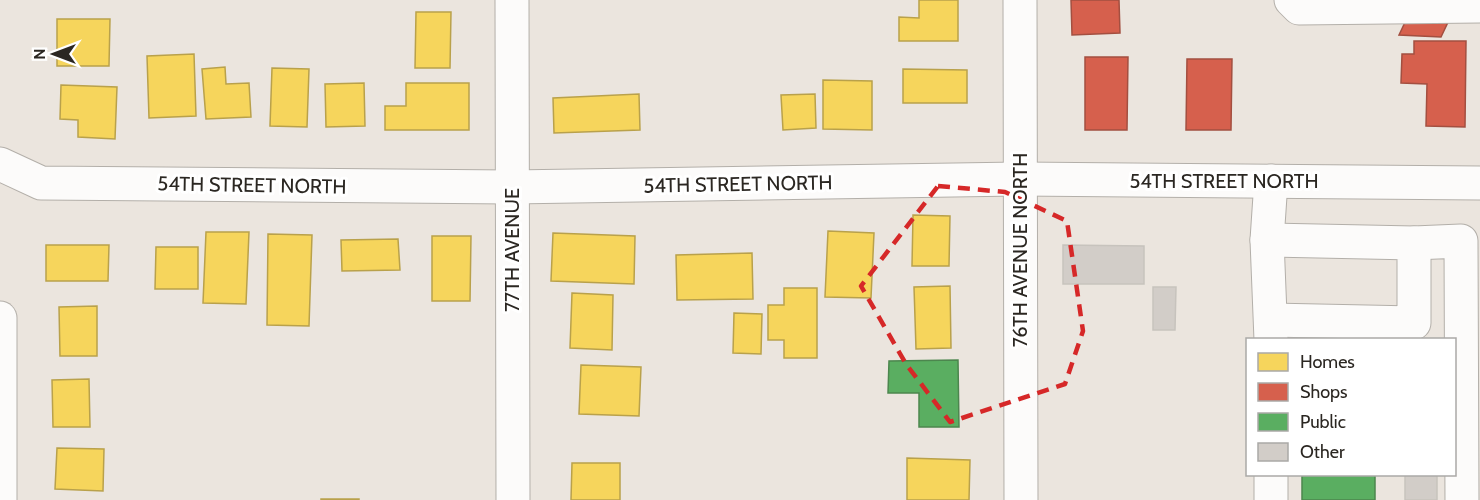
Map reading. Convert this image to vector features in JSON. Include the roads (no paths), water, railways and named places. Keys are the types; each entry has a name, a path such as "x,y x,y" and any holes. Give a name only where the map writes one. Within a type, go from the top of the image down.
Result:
{"street":[{"name":"77TH AVENUE","path":"512,0 513,500"},
{"name":"76TH AVENUE NORTH","path":"1020,0 1021,500"},
{"path":"1291,0 1299,8 1480,6"},
{"name":"54TH STREET NORTH","path":"0,164 41,183 512,187 1020,179 1480,183"},
{"path":"1271,181 1267,240 1271,330 1462,322"},
{"path":"1267,240 1414,243 1461,241 1462,322 1471,431 1462,500"},
{"path":"1414,243 1414,323"},
{"path":"0,318 0,500"},
{"path":"1271,476 1271,500"}]}
